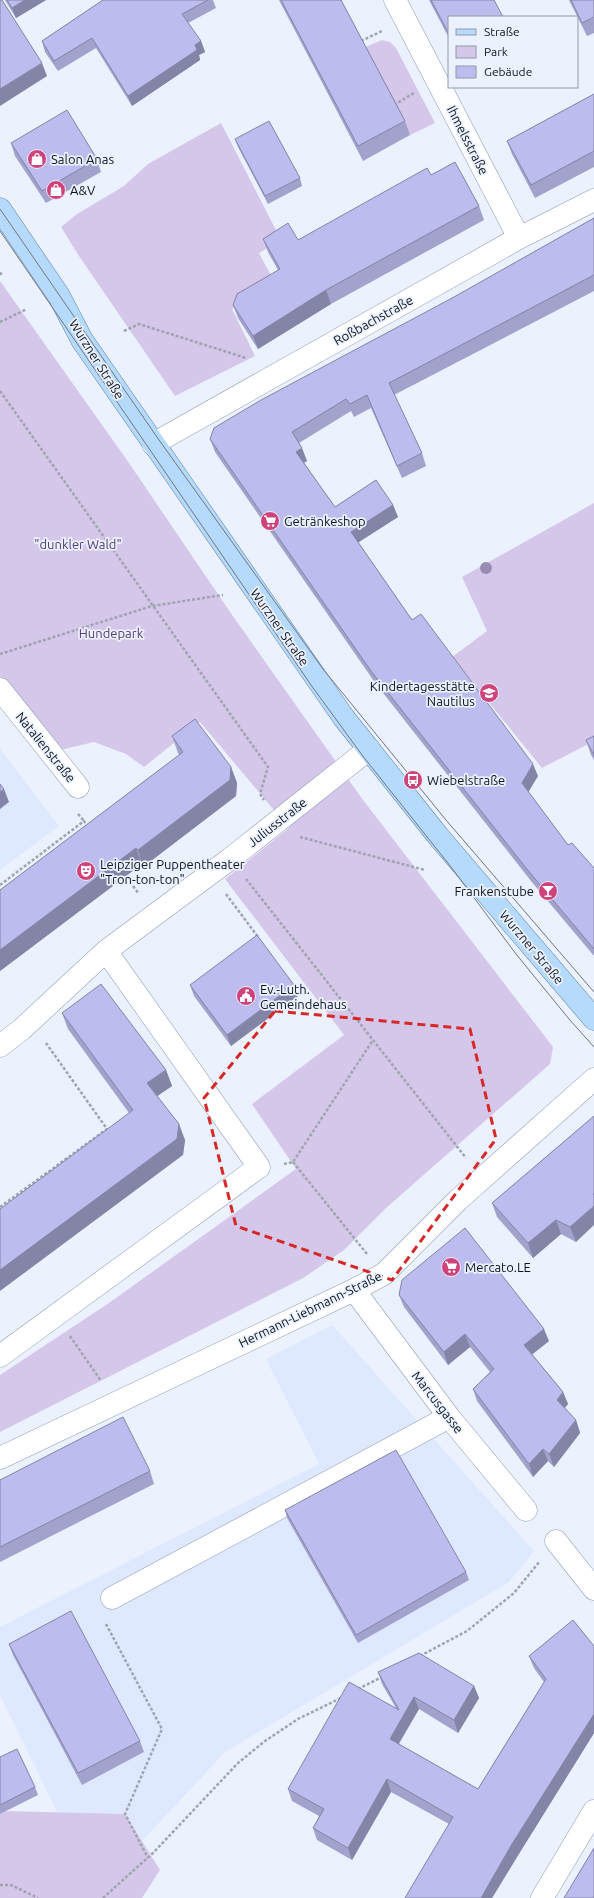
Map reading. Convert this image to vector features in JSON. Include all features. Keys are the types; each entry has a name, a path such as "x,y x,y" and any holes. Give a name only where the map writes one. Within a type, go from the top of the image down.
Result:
{"main road":[{"name":"Wurzner Straße","path":"0,209 62,301 82,340 326,692 438,836 594,1019"}],"street":[{"name":"Ihmelsstraße","path":"395,0 519,238"},
{"name":"Roßbachstraße","path":"153,444 519,238 594,200"},
{"name":"Natalienstraße","path":"0,690 78,787"},
{"name":"Juliusstraße","path":"0,1046 30,1022 106,951 230,859 369,749"},
{"path":"0,1356 259,1167 106,951"},
{"name":"Hermann-Liebmann-Straße","path":"0,1458 354,1290 384,1274 481,1179 594,1079"},
{"name":"Marcusgasse","path":"354,1290 449,1417 526,1510"},
{"path":"112,1598 449,1417"},
{"path":"556,1541 594,1589"},
{"path":"542,1898 594,1812"}],"path":[{"path":"361,41 389,27"},
{"path":"394,105 421,90"},
{"path":"0,322 27,309"},
{"path":"124,330 138,324 246,358"},
{"path":"0,391 268,768 260,794"},
{"path":"0,654 152,606 223,595"},
{"path":"0,885 84,821 93,833"},
{"path":"292,835 425,870"},
{"path":"230,859 455,1143 481,1179"},
{"path":"122,870 155,914"},
{"path":"211,873 262,942"},
{"path":"0,1207 107,1129 30,1022"},
{"path":"259,1167 293,1162 373,1040"},
{"path":"293,1162 384,1274"},
{"path":"56,1315 116,1403"},
{"path":"413,1660 467,1630 514,1593 556,1541"},
{"path":"112,1598 105,1623 162,1729 125,1814 148,1858"},
{"path":"352,1692 386,1674"},
{"path":"103,1898 148,1858 238,1763 265,1741 298,1719 345,1695"},
{"path":"0,1884 11,1885 38,1898"}],"highlighted area":[{"path":"275,1011 470,1029 496,1139 392,1280 236,1226 204,1098"}],"shaded area":[{"path":"0,749 59,826 0,870"},
{"path":"332,1325 534,1551 509,1582 225,1752 142,1841 125,1814 61,1820 0,1695 0,1627 319,1464 266,1359"}],"green space":[{"path":"382,40 390,42 396,48 435,123 410,135 363,48"},
{"path":"221,123 281,240 259,253 274,281 232,309 255,356 175,396 79,256 61,227 77,214 124,186 148,164"},
{"name":"Hundepark","path":"0,281 129,463 230,612 363,800 553,1047 550,1064 386,1208 344,1250 303,1278 0,1432 0,1375 109,1303 296,1169 252,1104 344,1035 225,879 289,828 200,722 144,767 126,754 94,742 60,750 0,676"},
{"path":"594,503 594,741 542,768 452,657 487,631 462,577"},
{"path":"0,1811 125,1814 160,1870 142,1898 0,1898"}],"building":[{"path":"0,0 2,0 42,63 0,89"},
{"path":"7,0 25,0 12,8"},
{"path":"103,0 208,0 182,14 201,41 195,45 197,50 128,96 92,38 54,61 42,41"},
{"path":"281,0 341,0 405,121 358,146"},
{"path":"431,0 494,0 502,16 448,16 448,32"},
{"path":"571,0 594,0 594,17 582,23"},
{"path":"594,94 594,151 531,185 507,141"},
{"path":"67,110 97,159 42,191 11,143"},
{"path":"269,121 300,178 265,196 235,139"},
{"path":"455,162 479,206 326,290 253,336 233,305 237,294 280,269 263,239 288,223 298,240 427,168 431,175"},
{"path":"594,218 594,275 389,383 422,453 397,466 367,395 350,404 346,399 292,432 302,448 296,452 335,507 376,480 393,505 351,532 412,620 421,614 533,764 522,783 568,845 572,843 594,868 594,949 526,868 371,671 210,439 214,428 261,400 454,297"},
{"path":"195,719 231,767 230,780 138,850 136,848 0,950 0,890 183,752 172,736"},
{"path":"594,736 594,755 586,740"},
{"path":"0,784 4,789 0,792"},
{"name":"Ev.-Luth. Gemeindehaus","path":"257,935 294,985 227,1035 190,985"},
{"path":"101,984 166,1070 147,1083 179,1124 177,1139 0,1270 0,1209 133,1110 62,1013"},
{"path":"594,1116 594,1206 570,1227 556,1220 528,1243 492,1203"},
{"path":"465,1228 544,1329 524,1345 563,1392 557,1400 576,1420 549,1454 543,1449 529,1464 473,1389 494,1369 465,1334 444,1352 399,1295 402,1280"},
{"path":"123,1417 150,1471 0,1547 0,1480"},
{"path":"396,1450 466,1572 356,1635 285,1510"},
{"path":"71,1611 140,1741 78,1773 9,1644"},
{"path":"573,1620 594,1646 594,1714 512,1844 481,1898 405,1898 453,1817 387,1779 348,1848 313,1828 324,1809 288,1789 349,1682 399,1710 378,1672 419,1653 474,1686 454,1720 414,1697 390,1739 478,1789 546,1679 529,1656"},
{"path":"17,1749 35,1787 0,1805 0,1757"},
{"path":"594,1848 594,1898 564,1898"}],"tram line":[{"path":"0,209 159,440 323,669 446,820 594,992"},
{"path":"0,231 311,685 362,755 451,867 516,954 594,1047"}],"place":[{"name":"Salon Anas","path":"37,159"},
{"name":"A&V","path":"56,190"},
{"name":"Getränkeshop","path":"270,521"},
{"name":"Kindertagesstätte Nautilus","path":"489,693"},
{"name":"Wiebelstraße","path":"413,780"},
{"name":"Leipziger Puppentheater \"Tron-ton-ton\"","path":"86,871"},
{"name":"Frankenstube","path":"548,891"},
{"name":"Ev.-Luth. Gemeindehaus","path":"246,996"},
{"name":"Mercato.LE","path":"451,1267"}],"park label":[{"name":"\"dunkler Wald\"","path":"78,544"}]}
